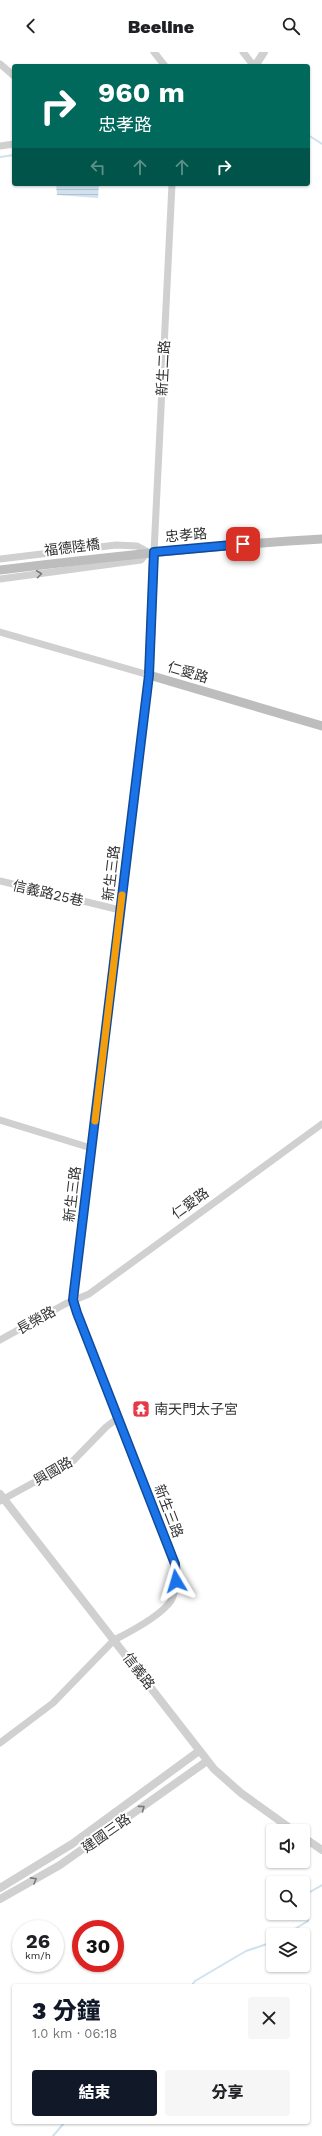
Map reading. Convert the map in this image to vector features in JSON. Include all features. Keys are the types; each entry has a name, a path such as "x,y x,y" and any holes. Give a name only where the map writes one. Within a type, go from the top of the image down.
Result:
{"main road":[{"name":"忠孝路","path":"151,552 322,539"},
{"name":"福德陸橋","path":"0,570 151,552"},
{"name":"新生三路","path":"149,675 151,552"},
{"name":"仁愛路","path":"149,675 322,726"}],"street":[{"path":"154,52 163,64"},
{"path":"242,52 252,64"},
{"path":"255,64 258,52"},
{"path":"255,64 264,52"},
{"path":"0,64 12,74"},
{"path":"0,146 12,144"},
{"name":"新生二路","path":"151,552 172,186"},
{"name":"忠孝路","path":"0,559 116,545 137,546 151,552 141,560 0,579"},
{"name":"仁愛路","path":"0,632 149,675"},
{"name":"新生三路","path":"0,1743 53,1703 114,1640 127,1633 166,1606 171,1600 176,1581 175,1564 73,1300 149,675"},
{"name":"信義路25巷","path":"0,881 120,910"},
{"path":"0,1120 91,1148"},
{"name":"仁愛路","path":"73,1300 88,1294 322,1124"},
{"name":"長榮路","path":"0,1340 73,1300"},
{"name":"興國路","path":"1,1498 73,1461 106,1427 118,1418"},
{"name":"信義路","path":"1,1498 114,1640 207,1761 241,1793 284,1824"},
{"name":"建國三路","path":"0,1888 72,1844 199,1751"},
{"name":"建國三路","path":"0,1899 60,1865 207,1761"},
{"path":"310,1842 322,1850"}],"water":[{"path":"56,186 99,186 98,198 57,195"}],"waterway":[{"path":"310,136 322,144"},
{"path":"0,157 12,155"},
{"path":"310,1892 322,1885"},
{"path":"296,1928 308,1920"},
{"path":"193,1984 195,1981 246,1951 266,1944"},
{"path":"53,2136 63,2124"}],"slow traffic":[{"path":"95,1121 122,895"}],"place":[{"name":"南天門太子宮","path":"141,1409"}],"route":[{"path":"176,1581 175,1564 73,1300 149,675 154,552 243,544"}]}
